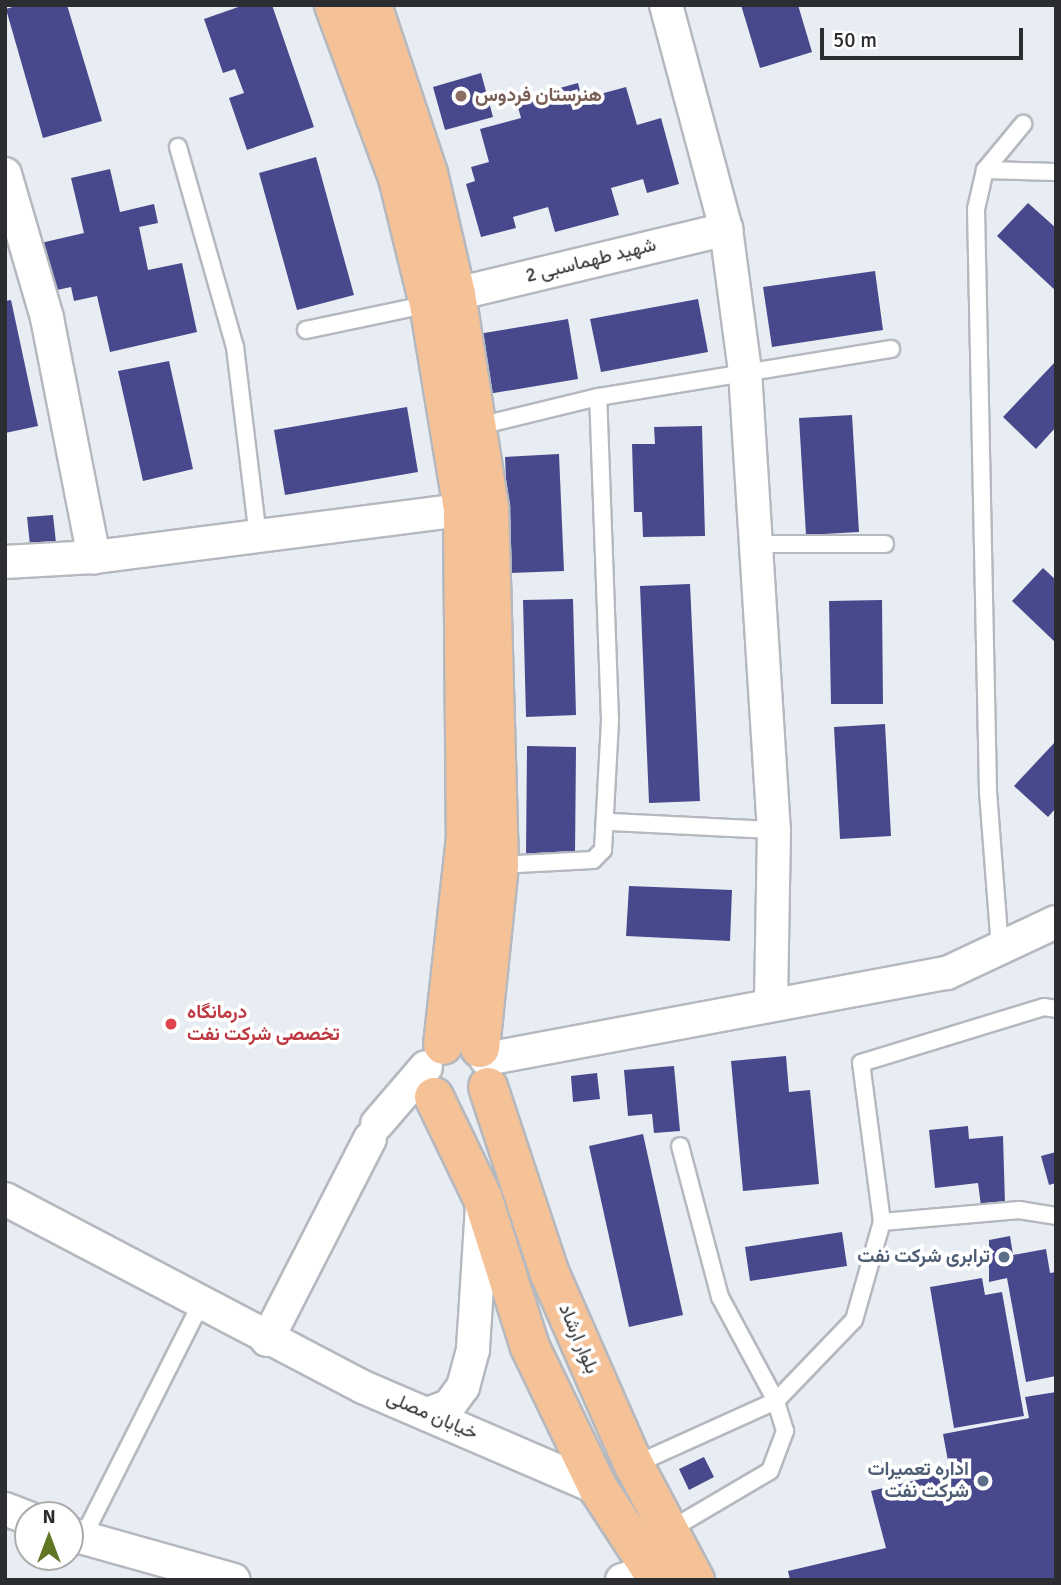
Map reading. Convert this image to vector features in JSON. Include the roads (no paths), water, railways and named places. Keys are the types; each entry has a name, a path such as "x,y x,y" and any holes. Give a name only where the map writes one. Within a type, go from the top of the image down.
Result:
{"main road":[{"path":"334,5 443,299 479,426 459,1067"},
{"path":"372,5 428,173 443,299 476,508 499,865 459,1067"},
{"name":"بلوار ارشاد","path":"459,1067 483,1199 530,1347 598,1488 647,1519 695,1580"},
{"name":"بلوار ارشاد","path":"459,1067 634,1465 647,1519 644,1577"}],"street":[{"path":"666,5 726,229 745,371 774,830 771,1003"},
{"path":"5,174 47,318 94,557"},
{"name":"شهید طهماسبی 2","path":"443,299 726,229"},
{"path":"5,562 94,557 476,508"},
{"path":"267,1340 373,1132 459,1067 771,1003 947,973 1056,922"},
{"name":"خیابان مصلی","path":"5,1199 267,1340 427,1414 598,1488"},
{"path":"427,1414 449,1406 463,1387 473,1349 483,1199"},
{"path":"84,1539 234,1580"}],"lane":[{"path":"1000,948 988,791 976,209 985,170 1023,124"},
{"path":"178,147 235,347 258,537"},
{"path":"985,170 1056,172"},
{"path":"306,330 443,299"},
{"path":"479,426 598,397 891,349"},
{"path":"499,865 593,860 603,850 609,822 607,563 598,397"},
{"path":"758,544 885,544"},
{"path":"609,822 774,830"},
{"path":"634,1465 776,1401 855,1320 882,1222 861,1063 1044,1007 1056,1009"},
{"path":"647,1519 770,1471 785,1431 776,1401 720,1297 680,1146"},
{"path":"882,1222 1019,1210 1056,1216"},
{"path":"84,1522 200,1306"}],"place":[{"name":"هنرستان فردوس","path":"461,96"},
{"name":"درمانگاه تخصصی شرکت نفت","path":"171,1024"},
{"name":"ترابری شرکت نفت","path":"1004,1257"},
{"name":"اداره تعمیرات شرکت نفت","path":"983,1481"}]}
